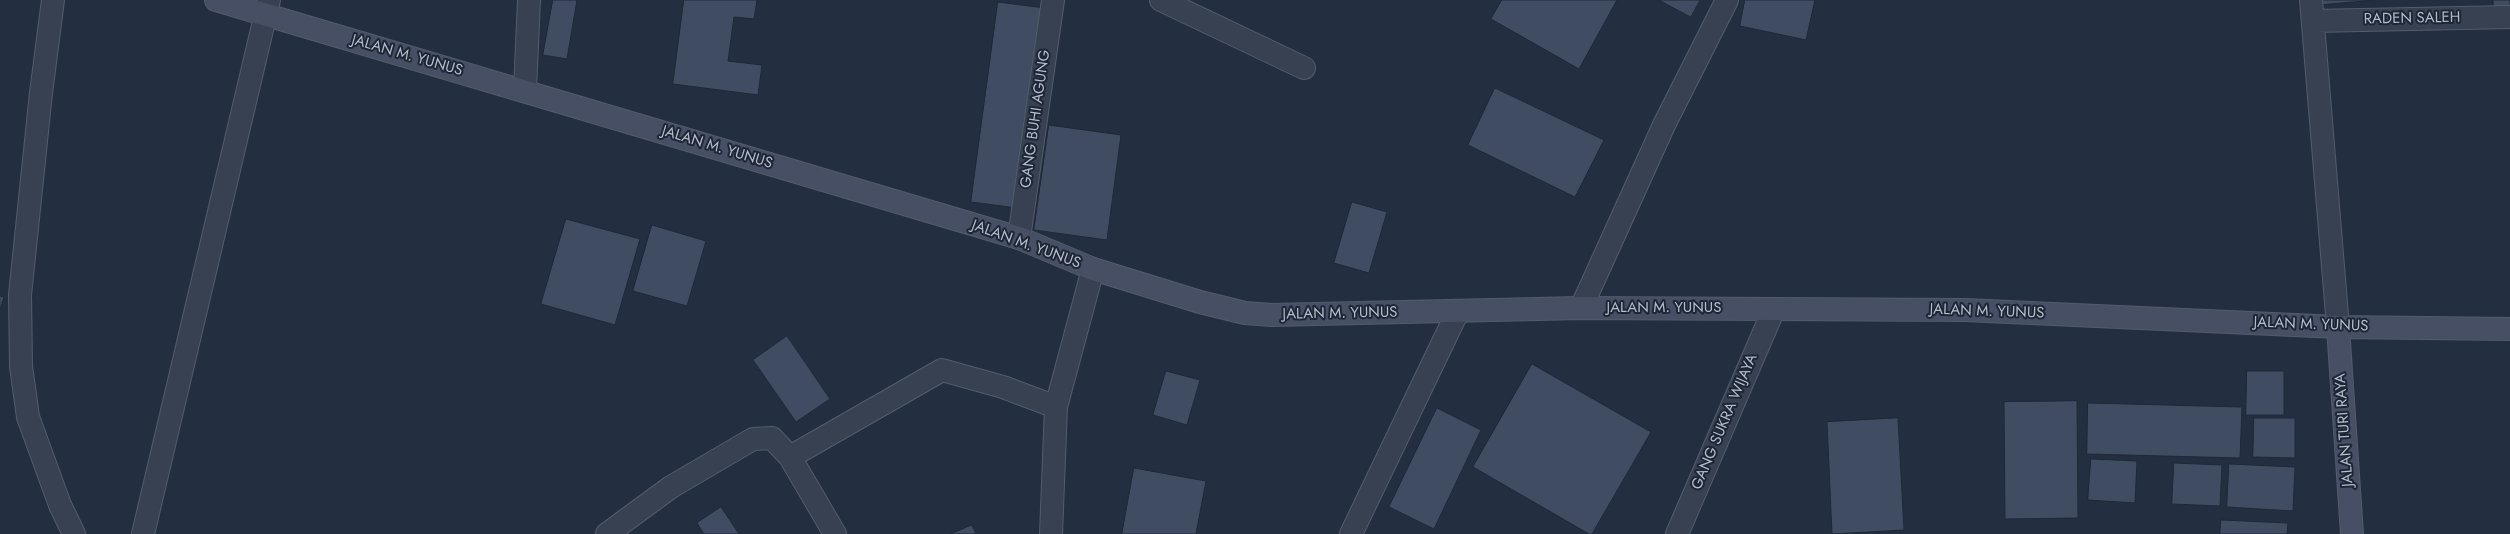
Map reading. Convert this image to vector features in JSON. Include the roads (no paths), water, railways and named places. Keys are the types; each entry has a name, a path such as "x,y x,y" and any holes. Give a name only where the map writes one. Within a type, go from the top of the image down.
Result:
{"street":[{"path":"53,0 41,93 20,296 21,366 28,417 60,505 74,534"},
{"name":"JALAN M. YUNUS","path":"216,0 267,7 525,90 1019,238 1093,269 1118,275 1200,302 1245,313 1272,315 1582,308 1965,310 2338,326 2510,329"},
{"path":"525,90 529,0"},
{"name":"GANG BUHI AGUNG","path":"1019,238 1053,0"},
{"path":"1161,0 1304,68"},
{"path":"1582,308 1664,125 1727,0"},
{"path":"143,534 267,7"},
{"name":"RADEN SALEH","path":"2312,11 2479,9 2510,17"},
{"path":"2312,11 2338,326"},
{"path":"1051,534 1056,406 1093,269"},
{"name":"GANG SUKRA WIJAYA","path":"1677,534 1774,309"},
{"path":"1351,534 1458,311"},
{"name":"JALAN TURI RAYA","path":"2338,326 2352,534"},
{"path":"790,457 942,370 1003,387 1056,406"},
{"path":"607,534 671,487 753,439 772,438 790,457 835,534"}]}
